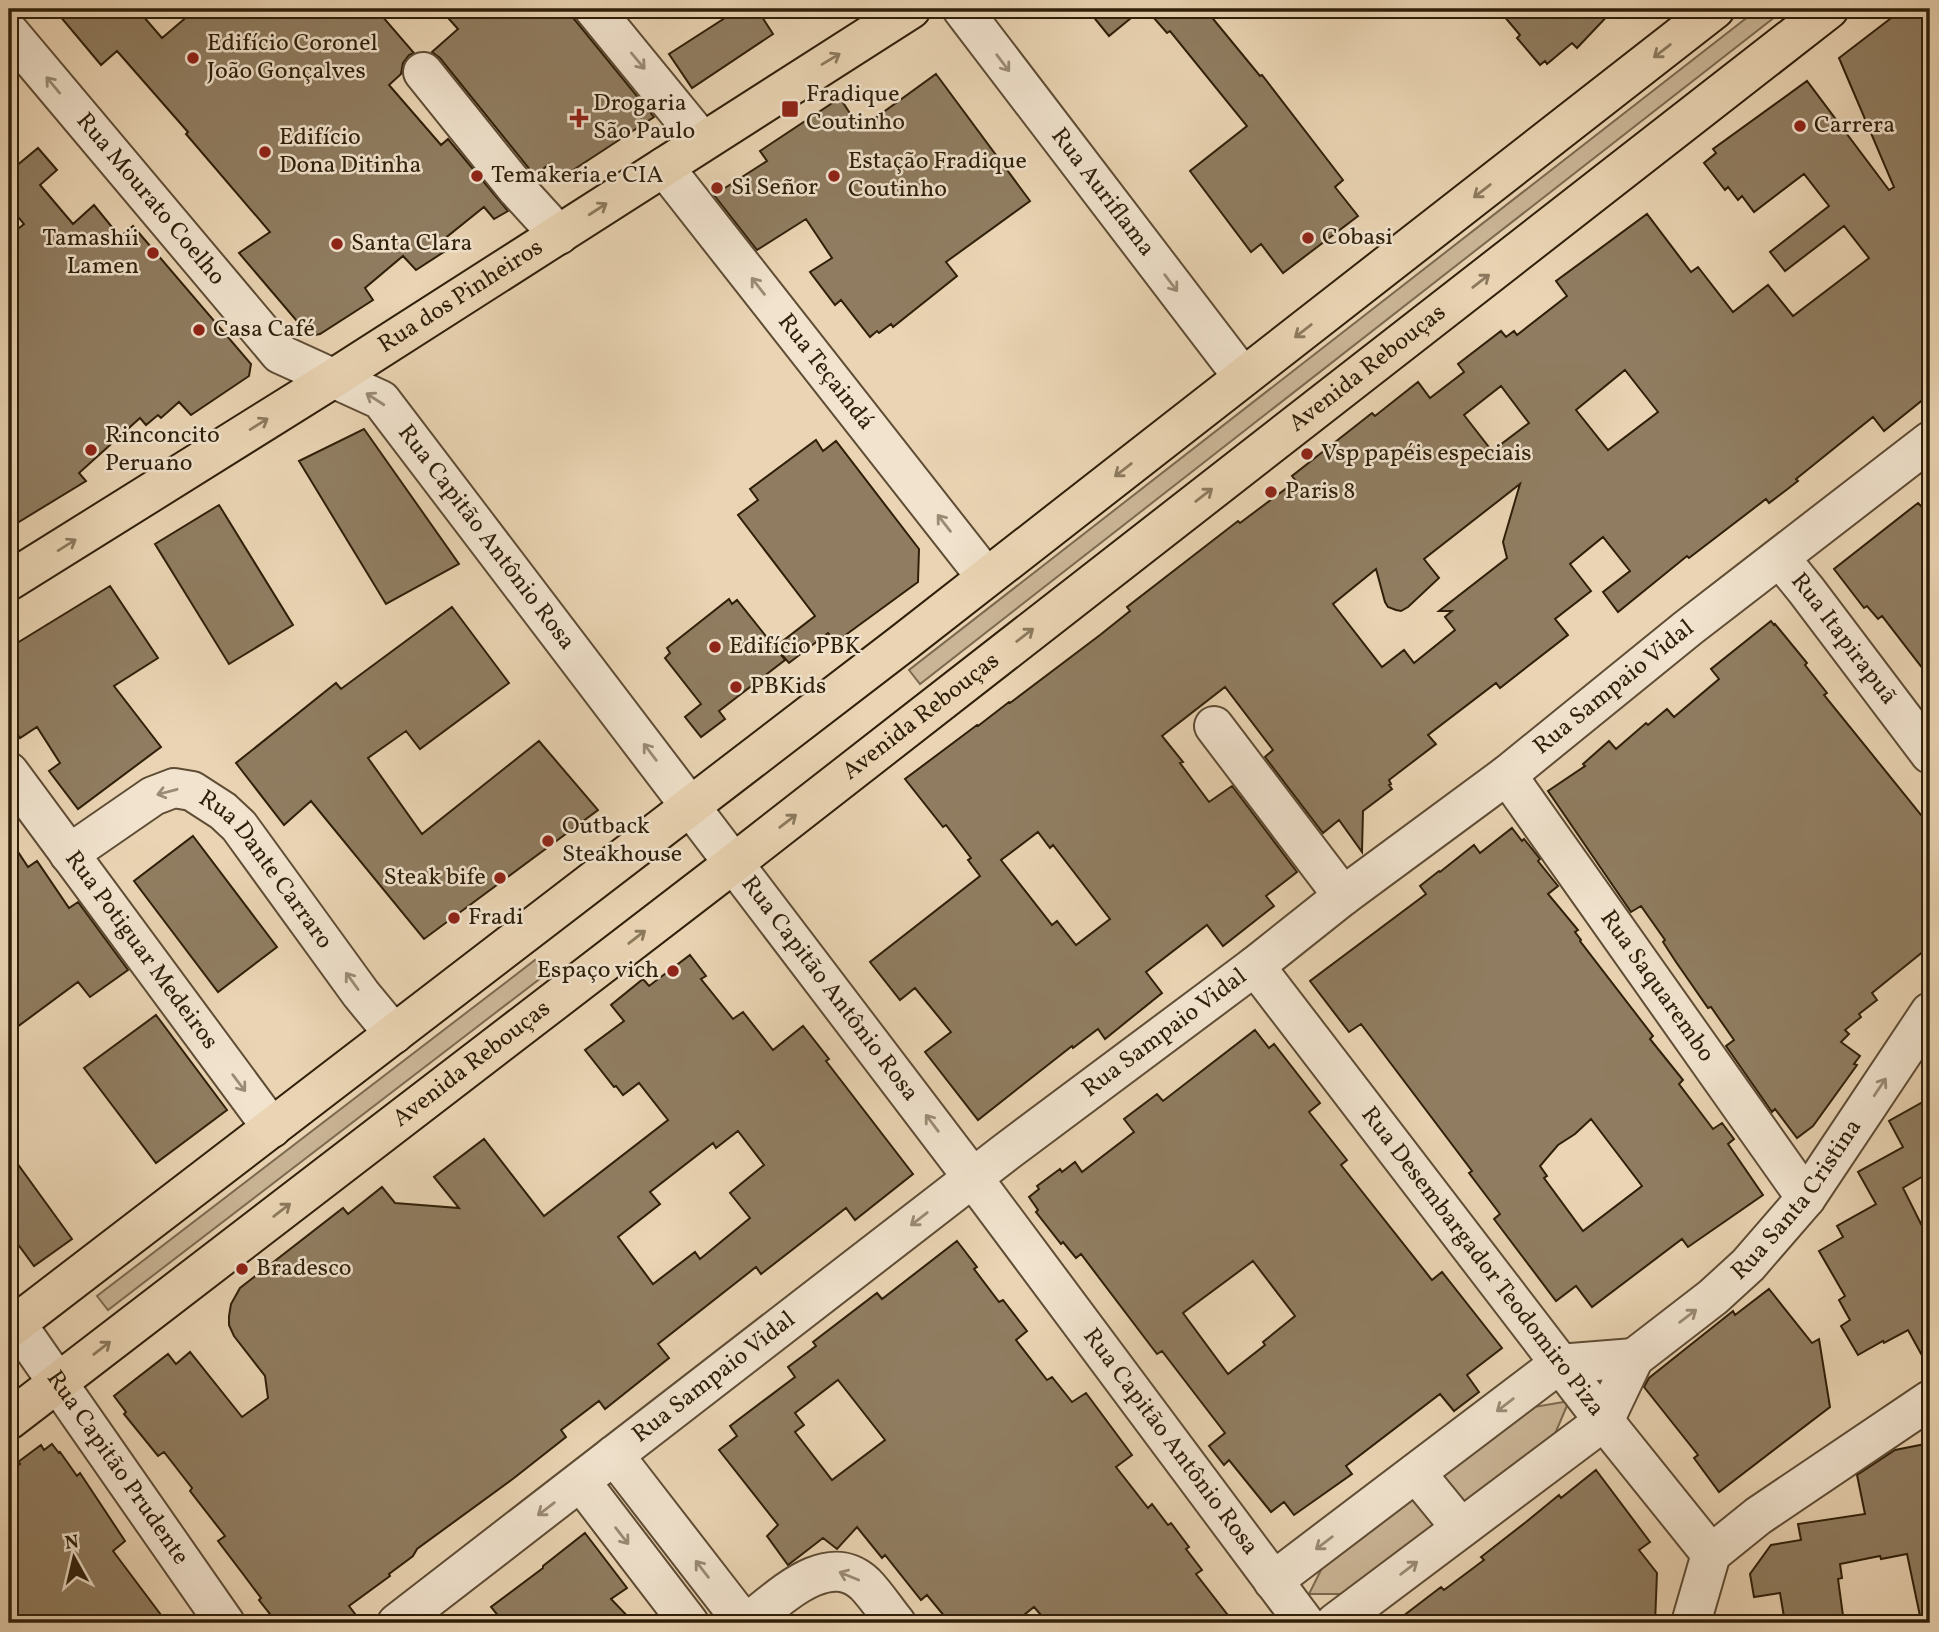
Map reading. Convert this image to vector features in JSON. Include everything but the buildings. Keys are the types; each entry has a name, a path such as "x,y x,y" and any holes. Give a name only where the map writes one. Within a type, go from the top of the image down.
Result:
{"main road":[{"name":"Rua dos Pinheiros","path":"9,581 334,378 911,9"},
{"path":"11,1322 272,1128 691,806 1715,9"},
{"name":"Avenida Rebouças","path":"9,1420 734,863 1829,9"}],"street":[{"path":"594,9 702,141"},
{"name":"Rua Auriflama","path":"962,9 1243,377"},
{"name":"Rua Mourato Coelho","path":"9,32 280,354 334,378"},
{"path":"423,72 517,189 559,234"},
{"name":"Rua Teçaindá","path":"664,167 986,577"},
{"name":"Rua Capitão Antônio Rosa","path":"334,378 381,400 973,1178 1305,1623"},
{"name":"Rua Sampaio Vidal","path":"397,1623 973,1178 1255,966 1343,896 1507,775 1688,628 1930,441"},
{"name":"Rua Itapirapuã","path":"1780,558 1930,754"},
{"path":"1214,726 1343,896"},
{"name":"Rua Potiguar Medeiros","path":"9,772 272,1128"},
{"name":"Rua Saquarembo","path":"1507,775 1806,1198"},
{"name":"Rua Dante Carraro","path":"69,855 153,796 174,788 192,791 223,811 239,826 361,994 394,1034"},
{"name":"Rua Desembargador Teodomiro Piza","path":"1255,966 1559,1364 1711,1554"},
{"name":"Rua Santa Cristina","path":"1604,1421 1634,1358 1713,1297 1748,1265 1806,1198 1930,1012"},
{"name":"Rua Capitão Prudente","path":"11,1322 57,1382 225,1623"},
{"path":"1273,1581 1559,1364 1634,1358"},
{"path":"1690,1623 1711,1554 1758,1517 1930,1400"},
{"path":"1335,1623 1604,1421"},
{"path":"614,1455 746,1623 806,1579 827,1571 847,1572 864,1584 895,1623"},
{"path":"1416,1473 1461,1528"},
{"path":"581,1482 689,1623"}],"shaded area":[{"path":"1758,9 1785,9 920,684 909,670"},
{"path":"535,960 546,974 108,1310 97,1296"},
{"path":"1569,1401 1548,1450 1347,1594 1309,1594 1326,1560 1506,1412"}],"place":[{"name":"Edifício Coronel João Gonçalves","path":"193,58"},
{"name":"Fradique Coutinho","path":"790,109"},
{"name":"Drogaria São Paulo","path":"579,118"},
{"name":"Carrera","path":"1800,126"},
{"name":"Edifício Dona Ditinha","path":"265,152"},
{"name":"Temakeria e CIA","path":"477,176"},
{"name":"Estação Fradique Coutinho","path":"834,176"},
{"name":"Si Señor","path":"717,188"},
{"name":"Cobasi","path":"1308,238"},
{"name":"Santa Clara","path":"337,244"},
{"name":"Tamashii Lamen","path":"153,253"},
{"name":"Casa Café","path":"199,330"},
{"name":"Rinconcito Peruano","path":"91,450"},
{"name":"Vsp papéis especiais","path":"1307,454"},
{"name":"Paris 8","path":"1271,492"},
{"name":"Edifício PBK","path":"715,647"},
{"name":"PBKids","path":"736,687"},
{"name":"Outback Steakhouse","path":"548,841"},
{"name":"Steak bife","path":"500,878"},
{"name":"Fradi","path":"454,918"},
{"name":"Espaço vich","path":"673,971"},
{"name":"Bradesco","path":"242,1269"}]}
